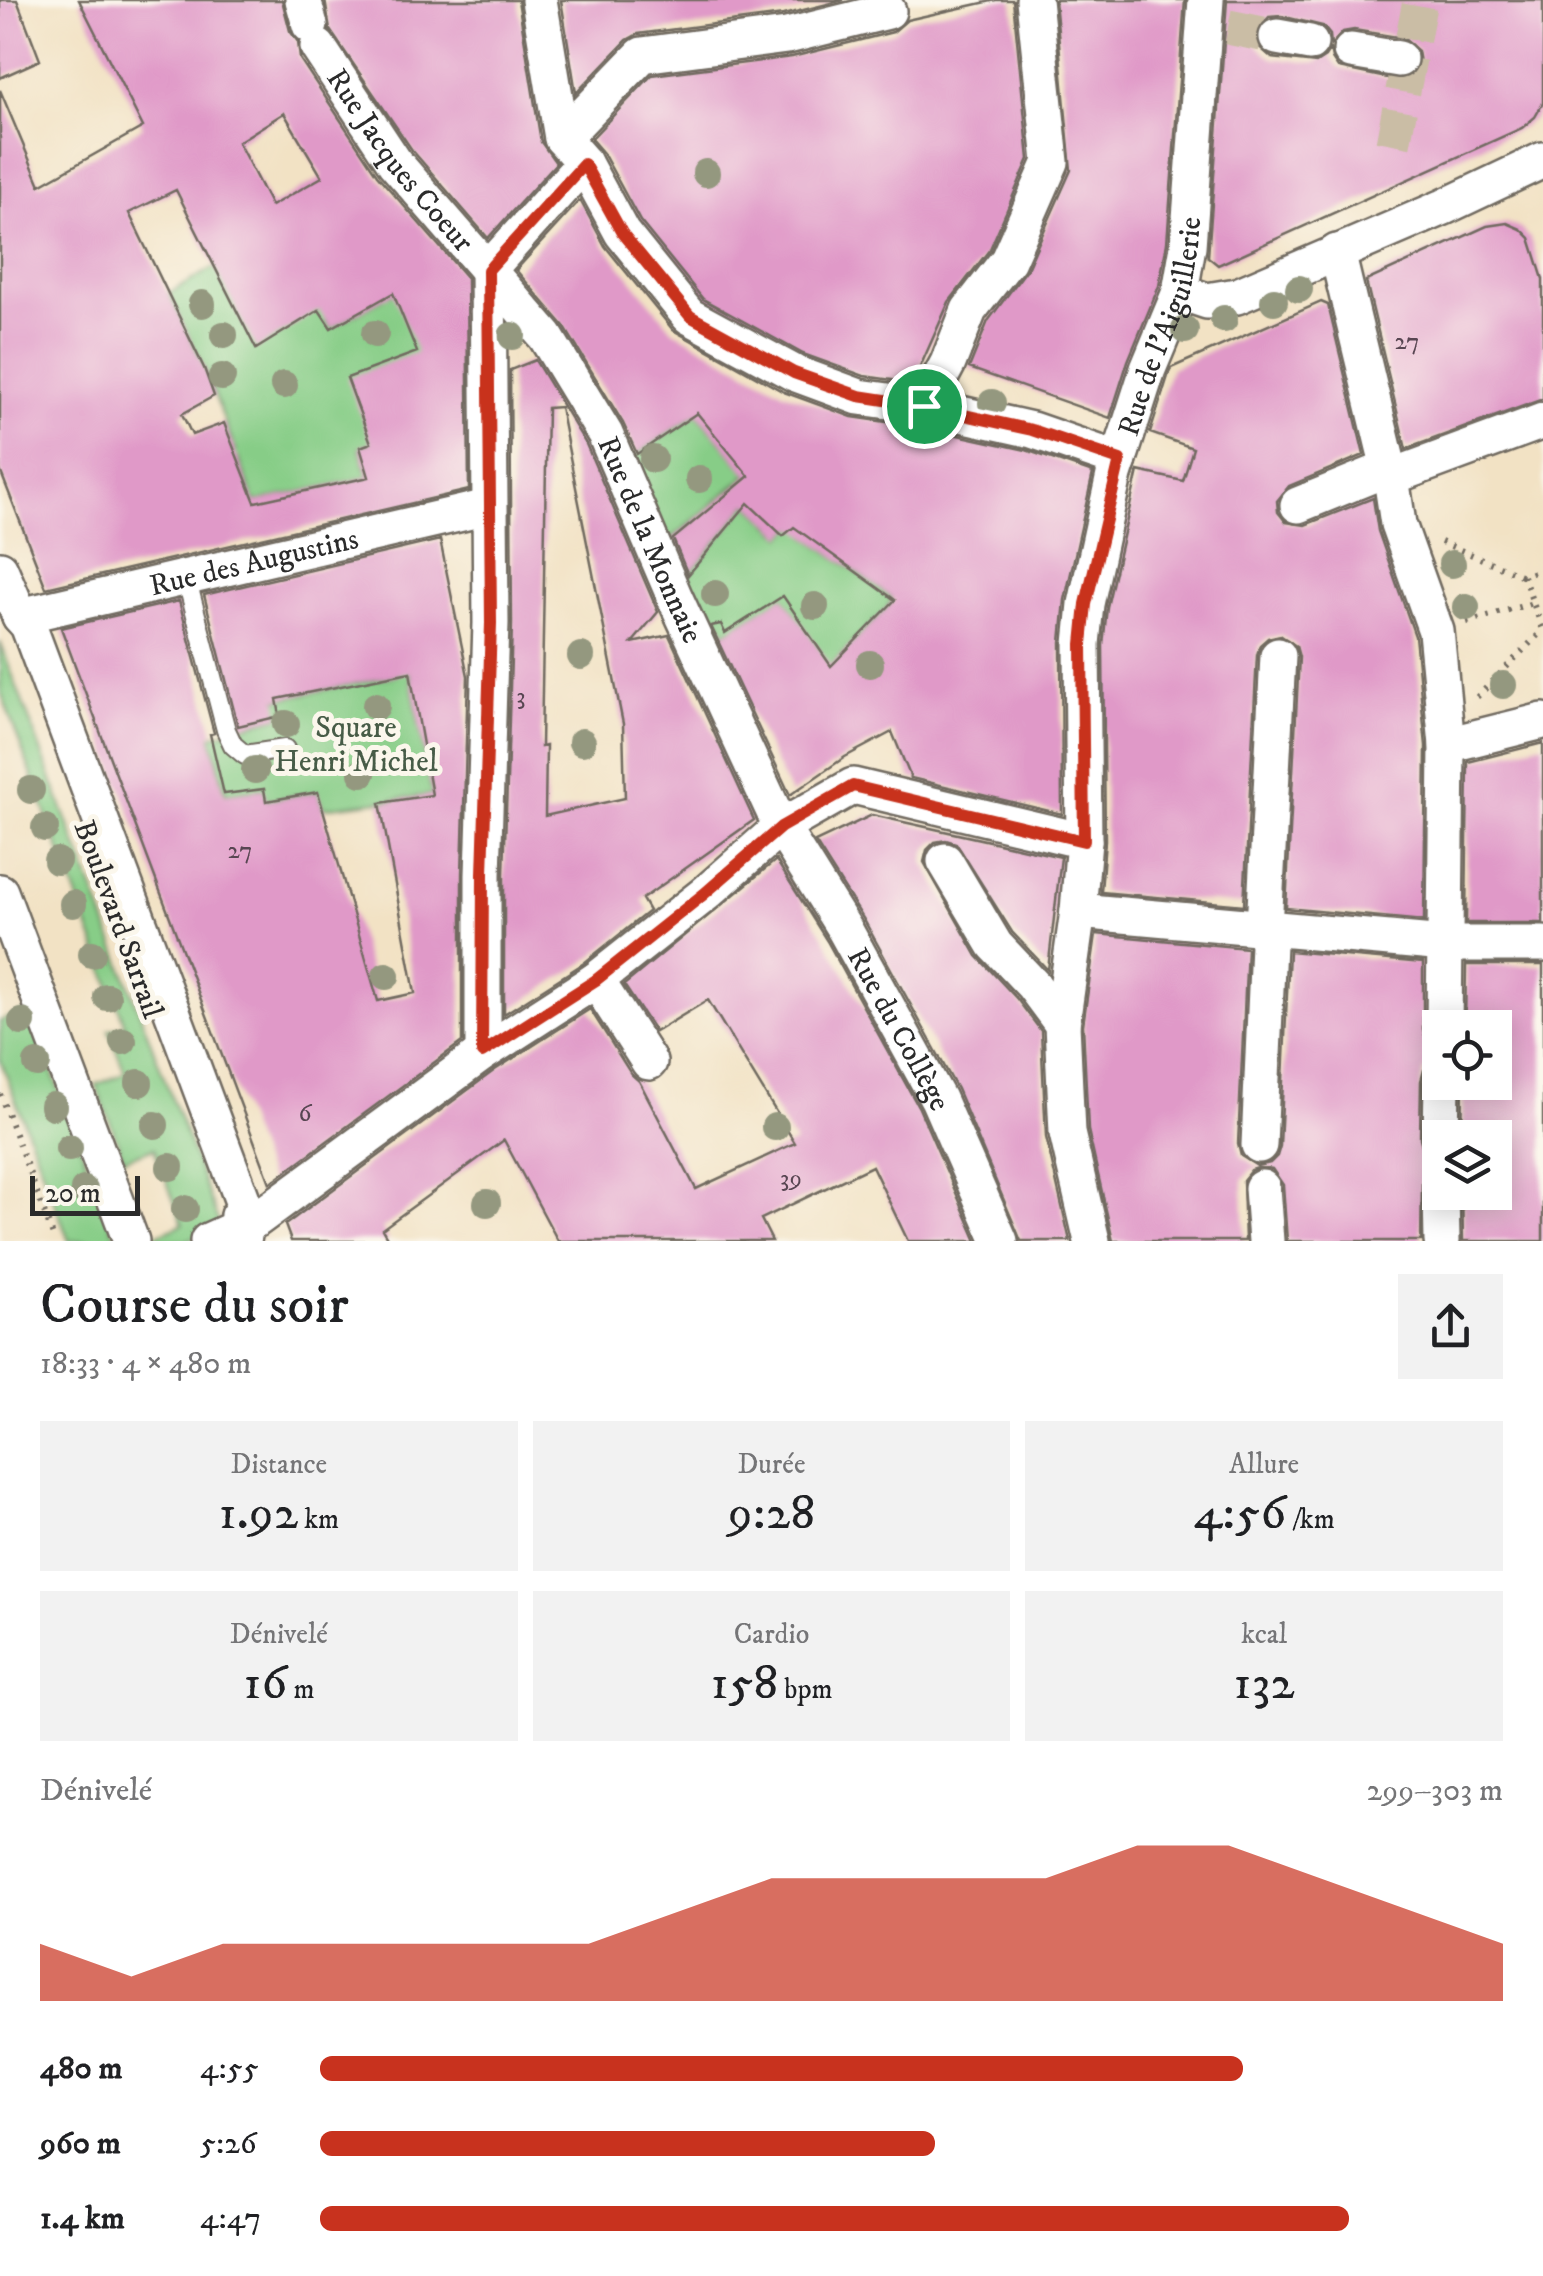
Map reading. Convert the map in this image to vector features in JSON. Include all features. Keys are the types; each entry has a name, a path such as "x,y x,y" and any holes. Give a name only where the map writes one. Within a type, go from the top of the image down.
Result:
{"street":[{"path":"539,0 573,151 622,233 690,316 794,373 859,396 1032,430 1120,460"},
{"path":"924,406 948,363 969,310 1008,260 1051,162 1034,0"},
{"path":"482,1053 491,623 488,270 642,55 787,36 888,10"},
{"name":"Rue de l'Aiguillerie","path":"1092,1241 1067,1133 1062,1024 1084,841 1082,644 1086,604 1120,460 1148,369 1180,292 1212,17"},
{"name":"Rue Jacques Coeur","path":"311,24 395,163 488,270"},
{"path":"1351,50 1400,60"},
{"path":"1180,292 1207,301 1237,296 1543,160"},
{"path":"1337,252 1390,472 1398,524 1436,630 1445,738 1444,1010"},
{"name":"Rue de la Monnaie","path":"488,270 546,337 604,434 781,827"},
{"path":"1298,505 1543,420"},
{"name":"Rue des Augustins","path":"20,616 488,507"},
{"name":"Boulevard Sarrail","path":"0,569 20,616 12,632 228,1213 244,1232"},
{"path":"1259,1145 1268,944 1264,928 1278,656"},
{"path":"1445,738 1543,721"},
{"path":"208,1241 244,1232 482,1053 596,980 781,827 853,786 1084,841"},
{"name":"Rue du Collège","path":"781,827 844,930 938,1100 1000,1241"},
{"path":"945,860 995,945 1033,985 1062,1024"},
{"path":"0,892 131,1241"},
{"path":"1078,911 1446,944 1543,944"},
{"path":"596,980 649,1062"},
{"path":"1262,1188 1266,1241"},
{"path":"1441,1210 1442,1241"}],"lane":[{"path":"186,577 232,744 245,755 285,749"}],"path":[{"path":"1398,524 1523,576 1543,569"},
{"path":"1445,738 1543,630 1523,576"},
{"path":"1436,630 1533,603"},
{"path":"0,1094 56,1241"}],"green space":[{"path":"215,267 278,314 324,308 331,328 398,290 407,325 431,336 371,443 360,448 369,477 255,502 239,459 164,485 236,451 204,368 168,294"},
{"path":"697,413 748,474 668,542 630,459"},
{"path":"748,503 783,536 797,524 808,537 892,598 830,667 783,597 725,633 721,624 709,626 686,578"},
{"path":"0,642 220,1226 186,1241 156,1241 154,1236 183,1224 154,1148 124,1159 96,1085 125,1073 109,1030 125,1025 0,690"},
{"name":"Square Henri Michel","path":"409,668 432,795 323,808 317,792 266,801 263,789 226,794 211,736 280,716 274,700 396,675"},
{"path":"28,1010 117,1241 69,1241 0,1059 0,1021"}],"building":[{"path":"0,0 17,0 40,60 0,78"},
{"path":"79,0 282,0 290,31 298,42 300,59 377,175 467,278 469,490 46,588 0,470 0,90 40,185 143,127","holes":["284,113 322,177 271,206 238,142","176,190 256,349 319,310 331,328 393,293 417,352 347,378 371,443 360,447 369,477 255,502 224,423 192,435 182,414 214,396 129,213"]},
{"path":"325,0 518,0 541,142 556,163 488,238 412,150 330,30"},
{"path":"561,0 844,0 783,15 638,34 627,40 576,93"},
{"path":"996,0 1013,0 1029,159 990,249 949,302 913,383 864,376 803,354 703,299 640,221 603,153 591,139 652,75 792,57 893,32 907,20"},
{"path":"1055,0 1185,0 1167,243 1159,286 1110,418 969,368 988,321 1027,269 1071,170"},
{"path":"1227,0 1543,0 1543,103 1522,128 1218,265 1208,257","holes":["1269,17 1323,26 1331,45 1343,32 1354,30 1403,38 1418,51 1420,63 1407,78 1396,80 1338,68 1330,49 1316,63 1272,58 1257,45 1256,32"]},
{"path":"580,200 605,246 673,330 784,392 852,417 921,427 1026,450 1093,473 1065,600 1061,642 1062,814 911,778 892,732 845,757 790,795 711,626 721,624 725,633 783,596 831,666 895,600 794,527 783,536 748,503 688,575 673,539 749,476 697,413 637,454 623,423 564,326 516,270"},
{"path":"1507,223 1530,238 1543,279 1543,399 1406,449 1366,281 1487,226"},
{"path":"1321,302 1328,305 1364,455 1289,486 1277,501 1278,512 1286,522 1305,525 1373,498 1378,531 1415,636 1426,746 1424,921 1286,908 1299,657 1296,646 1280,635 1268,638 1257,655 1244,905 1101,892 1105,841 1103,645 1107,607 1138,471 1183,481 1193,448 1150,433 1168,376 1171,368"},
{"path":"535,360 586,444 658,612 632,643 669,635 754,820 642,899 649,911 584,963 504,1014 512,624 510,370","holes":["560,407 623,724 625,798 545,816 546,746 541,747 547,408"]},
{"path":"440,540 468,676 462,1042 270,1183 61,628 179,601 214,733 210,734 224,794 264,789 266,801 318,792 378,1001 415,993 380,803 432,795 410,672 277,699 280,716 238,726 204,595"},
{"path":"1543,743 1543,923 1466,923 1468,762"},
{"path":"872,815 1061,857 1048,970 1012,932 956,843 935,842 927,850 924,862 977,956 1041,1031 1046,1137 1070,1241 1021,1241 957,1089 864,920 815,842"},
{"path":"776,860 827,941 919,1108 977,1241 908,1241 872,1166 761,1219 772,1241 558,1241 504,1140 382,1229 389,1241 291,1241 285,1225 495,1070 590,1009 639,1081 696,1189 795,1143 708,1000 655,1032 624,985"},
{"path":"1096,934 1247,948 1238,1144 1241,1156 1257,1166 1270,1163 1280,1146 1289,951 1423,963 1421,1241 1287,1241 1283,1185 1272,1169 1261,1167 1251,1170 1243,1180 1245,1241 1113,1241 1088,1130 1083,1025"},
{"path":"1466,965 1543,965 1543,1241 1463,1241 1462,1210 1512,1210 1512,1120 1462,1120 1463,1100 1512,1100 1512,1010 1465,1010"}],"tunnel":[{"path":"1393,144 1420,0"},
{"path":"1228,27 1277,37"}],"route":[{"path":"584,164 622,233 690,316 794,373 859,396 924,406 1032,430 1120,460 1086,604 1082,644 1084,841 853,786 781,827 596,980 482,1053 491,623 488,270 584,164"}]}
